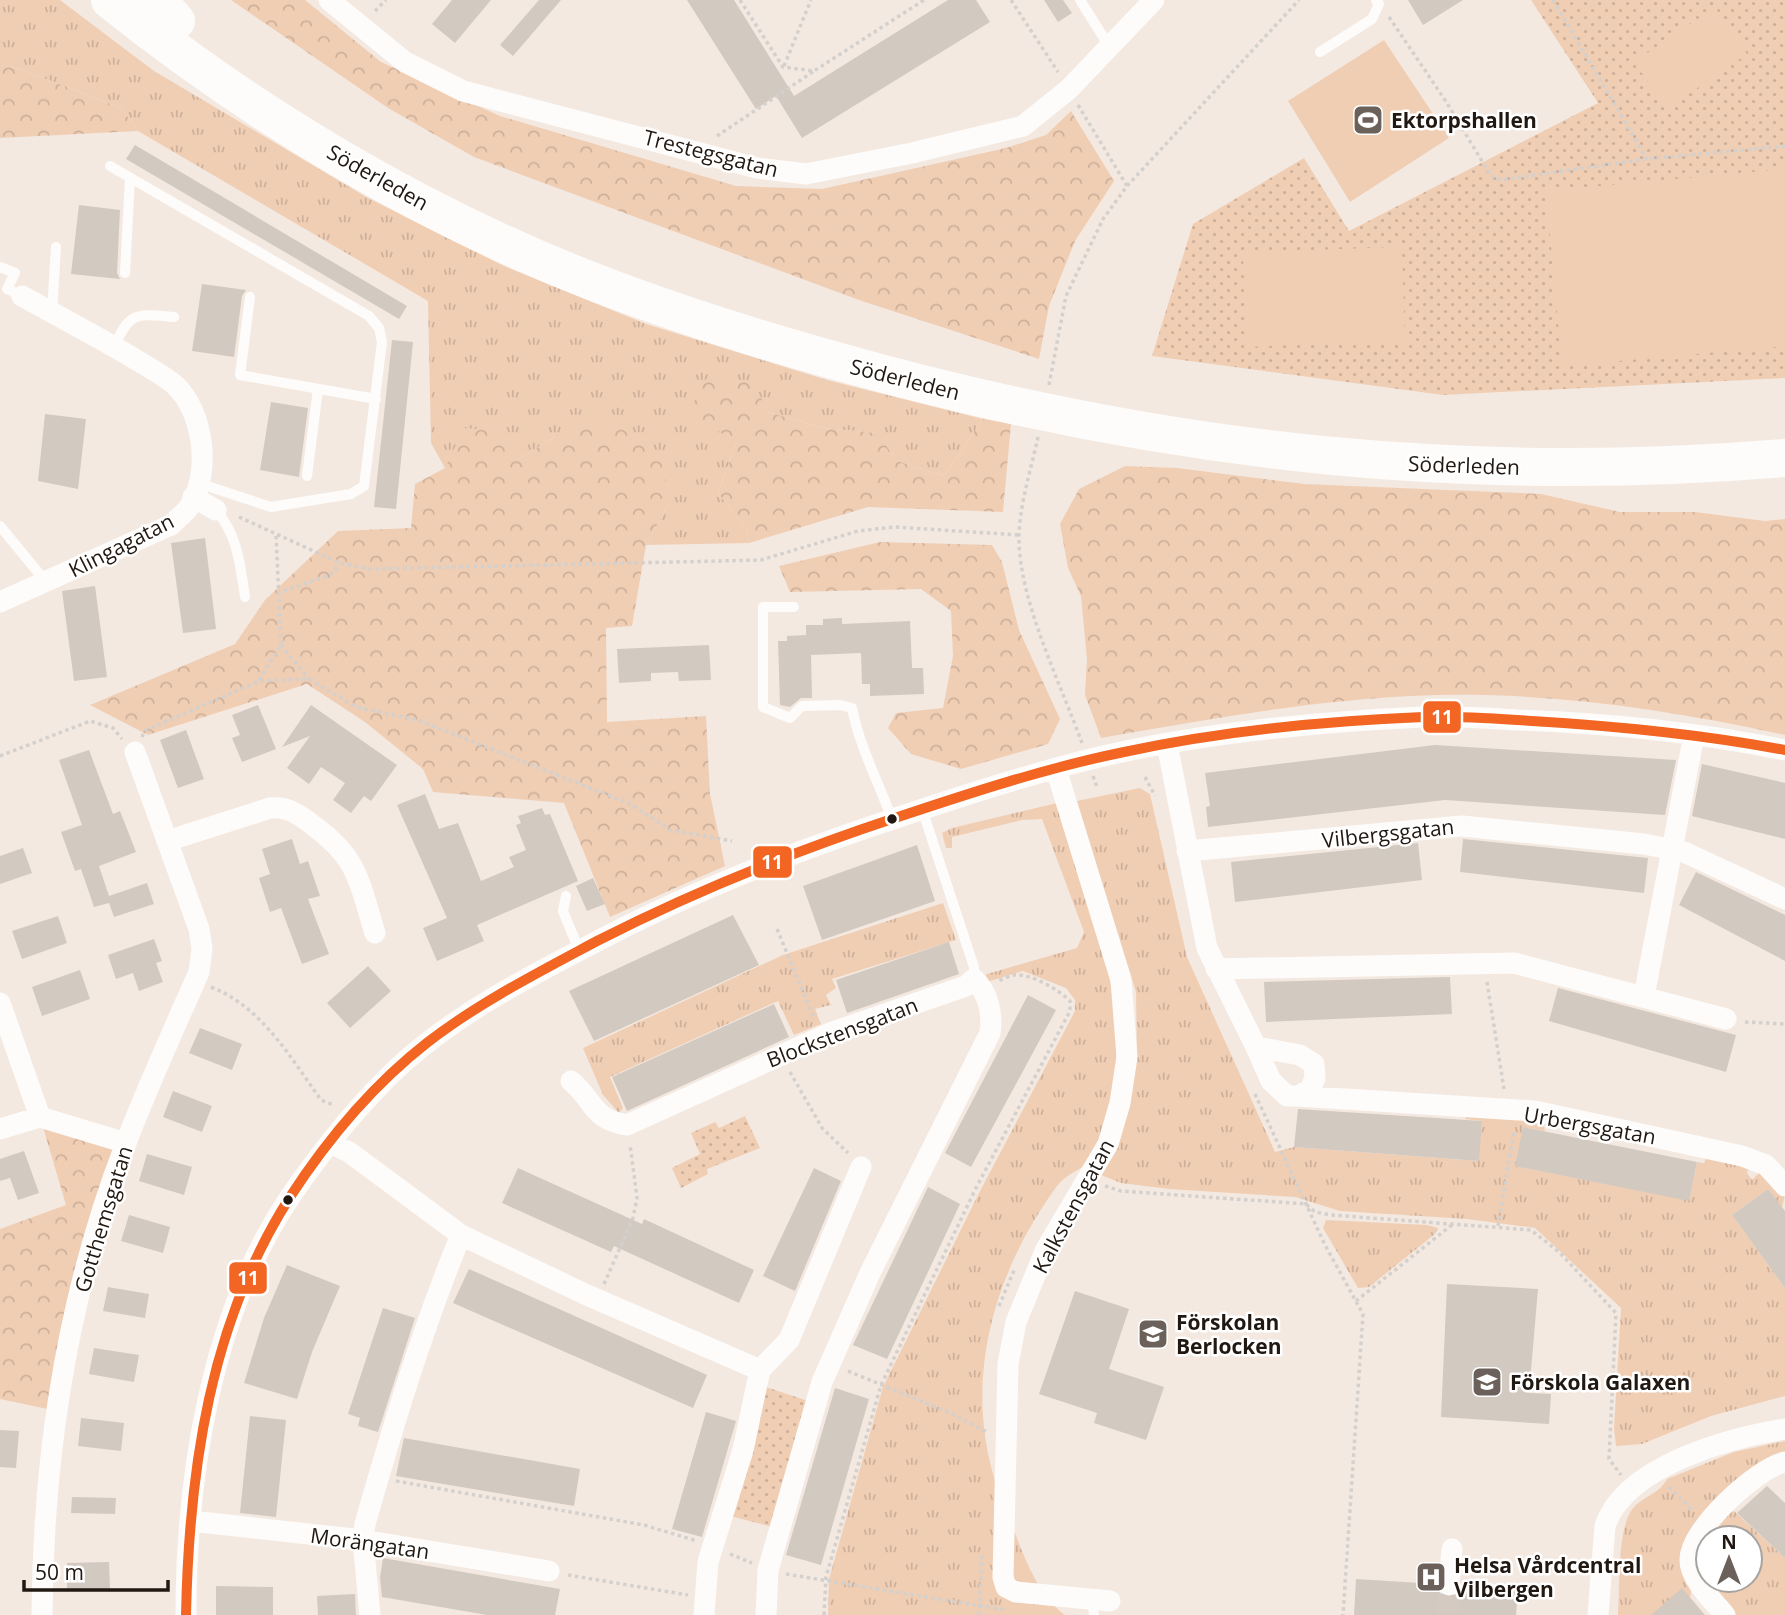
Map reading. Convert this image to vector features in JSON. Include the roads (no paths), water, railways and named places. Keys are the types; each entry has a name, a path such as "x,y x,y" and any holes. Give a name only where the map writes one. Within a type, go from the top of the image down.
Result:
{"highway":[{"path":"86,0 164,18"},
{"name":"Söderleden","path":"110,0 164,18 300,106 424,177 536,233 698,296 942,366 1097,402 1220,422 1344,437 1446,443 1609,445 1785,435"},
{"name":"Söderleden","path":"164,18 375,178 579,276 709,324 933,387 1089,423 1183,439 1346,459 1447,466 1611,468 1785,458"}],"street":[{"name":"Trestegsgatan","path":"329,0 405,61 463,91 757,168 806,174 912,153 1023,126 1069,89 1149,2"},
{"path":"22,296 114,347 176,386 189,405 200,433 202,455 195,490 216,510"},
{"name":"Klingagatan","path":"0,602 171,525 190,506 195,490"},
{"path":"186,1615 191,1521 204,1412 255,1259 282,1212 330,1143 358,1110 402,1064 449,1026 512,984 648,913 728,878 922,809 1088,760 1167,744 1298,727 1426,717 1576,722 1694,735 1785,750"},
{"path":"1644,996 1656,922 1673,850 1694,735"},
{"path":"1167,744 1207,948 1271,1081 1287,1096 1298,1096 1310,1090 1315,1078 1314,1064 1300,1055 1256,1047"},
{"name":"Gotthemsgatan","path":"42,1615 47,1489 67,1353 79,1293 126,1143 195,980 202,949 199,929 135,752"},
{"name":"Kalkstensgatan","path":"1056,769 1121,980 1126,1015 1127,1057 1120,1103 1108,1144 1046,1250 1016,1322 1008,1364 1003,1577 1006,1587 1016,1592 1099,1606"},
{"path":"167,841 270,808 283,807 301,816 343,849 354,867 375,933"},
{"name":"Vilbergsgatan","path":"1187,851 1462,826 1673,850 1703,859 1785,899"},
{"path":"1216,969 1514,963 1726,1019"},
{"path":"766,1615 768,1570 822,1382 870,1273 990,1033 993,1017 979,983"},
{"name":"Blockstensgatan","path":"571,1081 588,1098 597,1115 609,1122 627,1125 781,1053 979,983"},
{"path":"0,1003 40,1117"},
{"name":"Urbergsgatan","path":"1298,1096 1535,1111 1776,1160 1785,1186"},
{"path":"0,1129 40,1117 126,1143"},
{"path":"330,1143 349,1152 461,1235 598,1300 760,1370"},
{"path":"704,1606 713,1546 743,1450 760,1370 789,1340 860,1167"},
{"path":"370,1615 363,1540 378,1477 432,1308 461,1235"},
{"path":"1598,1615 1605,1527 1621,1496 1645,1479 1696,1453 1743,1436 1785,1429"},
{"path":"1725,1615 1697,1580 1690,1563 1691,1547 1707,1525 1756,1475 1773,1464 1785,1462"},
{"name":"Morängatan","path":"191,1521 363,1540 549,1572"},
{"path":"1449,1585 1452,1549"}],"lane":[{"path":"1080,0 1109,46"},
{"path":"1320,52 1372,19 1378,2"},
{"path":"110,166 369,316 379,328 382,342 364,486 351,494 271,507 195,490"},
{"path":"125,273 130,178"},
{"path":"51,312 57,247"},
{"path":"0,267 15,273 7,289 22,296"},
{"path":"250,298 240,375 376,399"},
{"path":"114,347 125,322 139,315 174,317"},
{"path":"307,476 318,389"},
{"path":"216,510 230,526 238,549 245,597"},
{"path":"0,526 46,582"},
{"path":"794,607 763,607 763,707 790,718 802,706 839,705 852,708 868,766 876,775 892,819"},
{"path":"922,809 979,983"},
{"path":"566,896 563,911 579,950"}],"tunnel":[{"path":"1447,1615 1449,1585"}],"place":[{"name":"Ektorpshallen","path":"1368,120"},
{"name":"Förskolan Berlocken","path":"1153,1334"},
{"name":"Förskola Galaxen","path":"1487,1382"},
{"name":"Helsa Vårdcentral Vilbergen","path":"1431,1577"}]}
